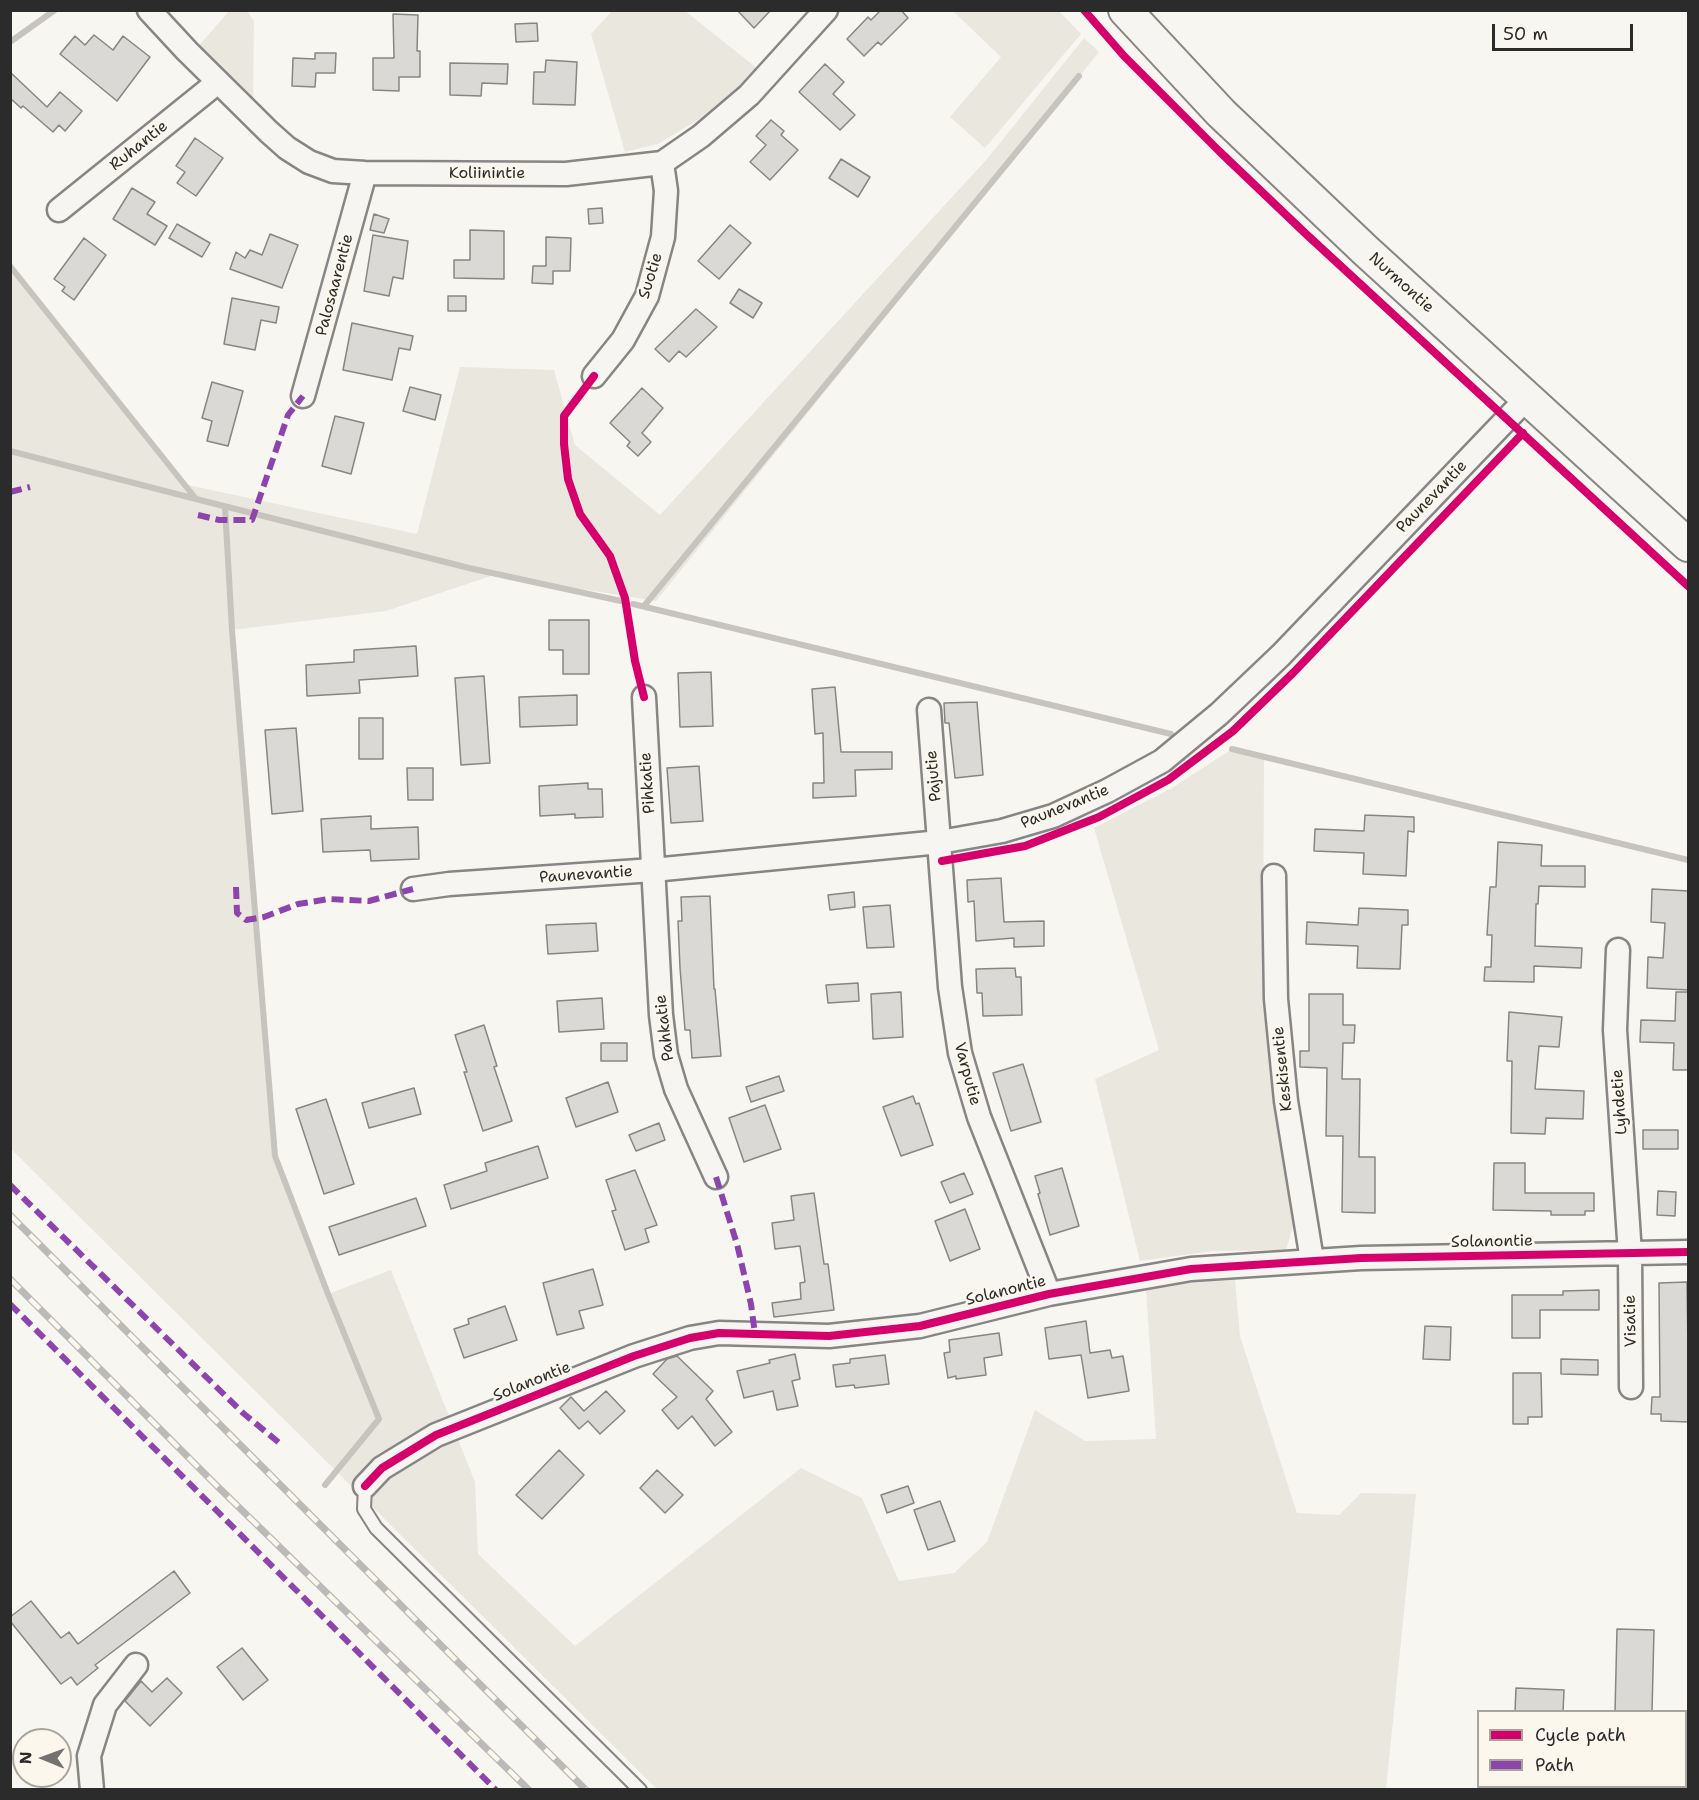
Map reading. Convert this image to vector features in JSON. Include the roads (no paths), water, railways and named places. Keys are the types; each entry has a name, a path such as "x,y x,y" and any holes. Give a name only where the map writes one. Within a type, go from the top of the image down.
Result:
{"main road":[{"name":"Nurmontie","path":"1125,10 1221,113 1356,242 1689,545"}],"street":[{"name":"Koliinintie","path":"149,10 218,82 287,148 309,162 333,171 366,173 566,174 662,163 701,136 749,95 826,10"},
{"name":"Ruhantie","path":"59,210 218,82"},
{"name":"Suotie","path":"594,376 623,340 647,296 663,237 666,191 662,163"},
{"name":"Palosaarentie","path":"303,396 366,173"},
{"name":"Paunevantie","path":"413,889 449,884 653,870 940,842 1002,831 1053,816 1107,792 1162,760 1219,714 1281,655 1527,398"},
{"name":"Pihkatie","path":"644,697 653,870"},
{"name":"Pajutie","path":"929,710 940,842"},
{"name":"Varputie","path":"940,842 950,987 960,1053 979,1117 1049,1294"},
{"name":"Pahkatie","path":"653,870 666,1055 676,1089 716,1177"},
{"name":"Keskisentie","path":"1274,876 1276,999 1286,1101 1312,1260"},
{"name":"Lyhdetie","path":"1618,951 1615,1030 1630,1254"},
{"name":"Solanontie","path":"365,1486 382,1468 436,1435 634,1356 690,1338 719,1333 829,1336 920,1326 1049,1294 1191,1269 1312,1260 1689,1252"},
{"name":"Visatie","path":"1630,1254 1631,1387"},
{"path":"92,1790 89,1756 105,1705 136,1665"}],"lane":[{"path":"365,1486 364,1509 376,1528 640,1790"}],"waterway":[{"path":"10,42 55,10"},
{"path":"644,606 1079,76"},
{"path":"10,266 196,499 469,568 621,601"},
{"path":"10,451 196,499"},
{"path":"225,507 232,630 275,1156 379,1419 325,1485"},
{"path":"633,604 1171,734"},
{"path":"1232,749 1688,860"}],"railway":[{"path":"10,1215 586,1790"},
{"path":"10,1279 214,1483 529,1790"}]}
